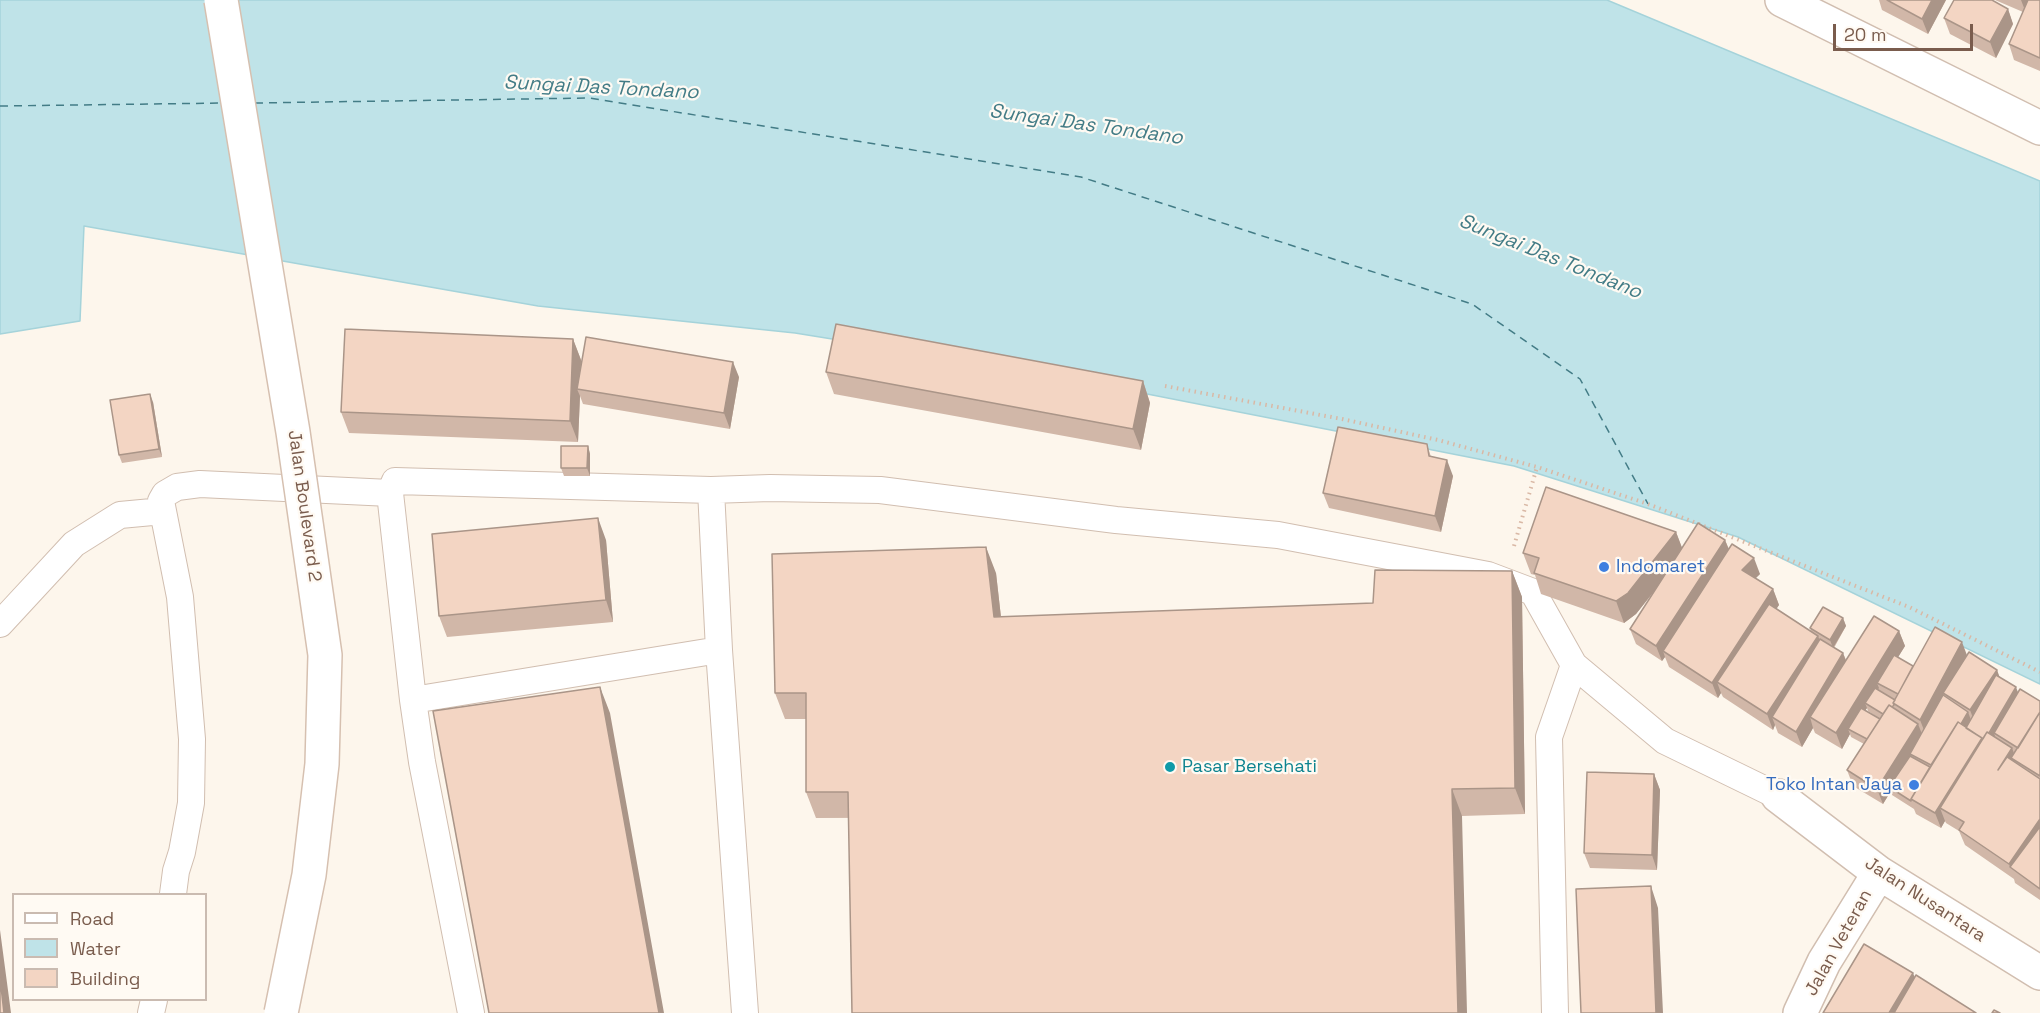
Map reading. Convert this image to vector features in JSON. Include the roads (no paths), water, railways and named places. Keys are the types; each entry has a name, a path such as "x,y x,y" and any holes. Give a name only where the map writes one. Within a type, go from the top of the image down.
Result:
{"main road":[{"name":"Jalan Boulevard 2","path":"221,0 291,420 325,655 321,764 311,853 281,1013"},
{"path":"1782,0 2040,129"},
{"name":"Jalan Nusantara","path":"1778,796 1879,873 2040,973"},
{"name":"Jalan Veteran","path":"1800,1013 1824,962 1879,873"}],"lane":[{"path":"471,1013 422,762 413,700 390,493 395,481 711,490 770,488 879,490 1116,520 1278,536 1488,575 1533,592 1574,665 1665,741 1778,796"},
{"path":"173,893 191,803 192,739 180,597 163,511 162,501 165,494 177,487 200,484 390,493"},
{"path":"711,490 719,650 745,1013"},
{"path":"0,624 74,544 120,515 163,511"},
{"path":"413,700 719,650"},
{"path":"1555,1013 1549,737 1574,665"}],"water":[{"name":"Sungai Das Tondano","path":"0,0 1607,0 2040,181 2040,684 1738,537 1514,466 1030,371 795,333 538,306 84,226 80,321 0,334"}],"place":[{"name":"Indomaret","path":"1604,567"},
{"name":"Pasar Bersehati","path":"1170,767"},
{"name":"Toko Intan Jaya","path":"1914,785"}]}
